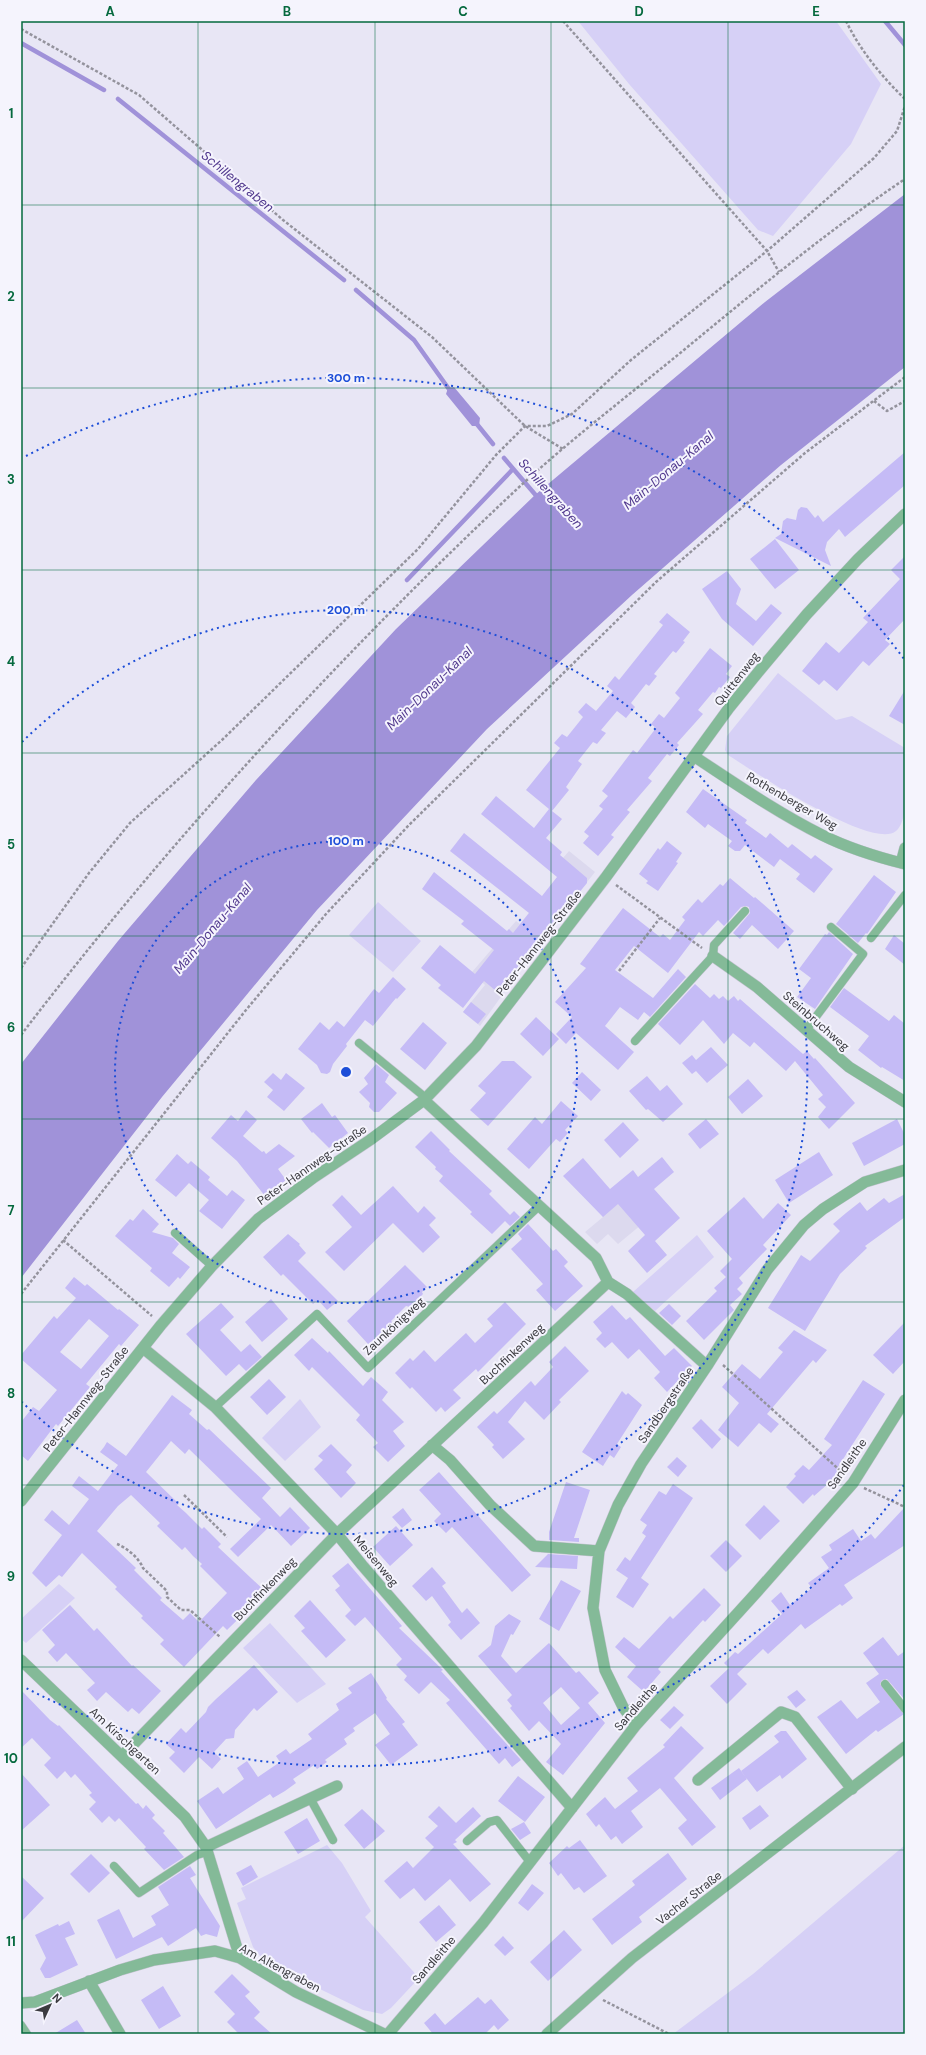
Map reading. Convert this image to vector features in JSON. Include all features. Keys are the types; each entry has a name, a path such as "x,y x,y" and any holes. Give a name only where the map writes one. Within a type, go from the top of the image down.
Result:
{"street":[{"name":"Quittenweg","path":"607,876 729,708 807,614 858,559 905,514"},
{"name":"Rothenberger Weg","path":"695,756 746,790 821,834 842,844 903,863"},
{"path":"903,863 905,848"},
{"name":"Peter-Hannweg-Straße","path":"21,1502 161,1325 212,1266 258,1220 313,1178 370,1140 425,1099 476,1046 607,876"},
{"name":"Steinbruchweg","path":"713,956 757,987 849,1067 905,1102"},
{"path":"425,1099 596,1258 608,1282 627,1294 710,1362"},
{"name":"Sandbergstraße","path":"636,1725 623,1707 605,1670 593,1608 599,1551 618,1505 641,1464 710,1362 767,1270 804,1225 823,1209 865,1182 905,1170"},
{"name":"Buchfinkenweg","path":"122,1756 337,1534 608,1282"},
{"name":"Meisenweg","path":"143,1348 215,1407 337,1534 362,1565 572,1808"},
{"name":"Sandleithe","path":"388,2034 483,1923 636,1725 756,1593 853,1483 905,1400"},
{"path":"432,1445 450,1460 490,1505 534,1546 599,1551"},
{"name":"Am Kirschgarten","path":"21,1660 185,1817 207,1849 240,1958"},
{"path":"698,1780 781,1712 795,1717 852,1789"},
{"name":"Vacher Straße","path":"547,2034 632,1958 905,1747"},
{"path":"207,1849 337,1786"},
{"name":"Am Altengraben","path":"21,2003 35,2002 89,1981 154,1960 215,1952 240,1958 296,1992 384,2034"},
{"path":"89,1981 120,2034"}],"lane":[{"path":"871,938 905,895"},
{"path":"635,1040 713,956 714,945 745,911"},
{"path":"806,1030 863,954 831,927"},
{"path":"359,1043 425,1099"},
{"name":"Zaunkönigweg","path":"215,1407 317,1314 368,1368 539,1206"},
{"path":"175,1233 212,1266"},
{"path":"884,1684 905,1709"},
{"path":"310,1798 333,1840"},
{"path":"467,1842 489,1822 497,1820 530,1862"},
{"path":"114,1866 139,1893 207,1849"},
{"path":"21,2024 27,2034"}],"path":[{"path":"563,21 767,251 779,272"},
{"path":"846,21 854,38 891,85 905,99"},
{"path":"21,29 138,95 283,220 432,336 525,426 563,450"},
{"path":"21,968 89,873 130,823 223,739 418,549 496,455 525,426 547,426 572,414 631,360 767,251 874,158 898,131 905,106"},
{"path":"21,1035 69,972 155,869 261,748 372,630 517,489 532,475 779,272 905,178"},
{"path":"21,1294 256,998 326,914 409,825 656,582 806,453 905,377"},
{"path":"874,401 887,411 905,401"},
{"path":"607,876 660,918 713,956"},
{"path":"620,971 660,918"},
{"path":"63,1240 161,1325"},
{"path":"710,1362 853,1483 905,1507"},
{"path":"184,1495 228,1537"},
{"path":"117,1544 125,1548 142,1564 143,1568 167,1591 167,1596 181,1610 190,1610 229,1646"},
{"path":"594,1992 603,2000 669,2034"}],"shaded area":[{"path":"578,21 836,21 881,84 851,144 773,236 758,230 629,84"},
{"path":"778,673 836,720 852,716 905,748 906,792 904,816 901,825 896,831 883,834 863,830 839,820 786,791 728,755 725,750 727,736"},
{"path":"569,851 595,872 546,934 480,1026 463,1012 485,985 472,972 516,921 520,924 561,873 563,858"},
{"path":"378,902 421,941 393,972 349,935"},
{"path":"609,1195 653,1215 618,1244 608,1234 597,1244 585,1232 603,1217 595,1208"},
{"path":"697,1235 714,1257 655,1311 633,1292"},
{"path":"300,1399 321,1427 285,1461 262,1438"},
{"path":"59,1584 75,1598 26,1643 21,1639 21,1619"},
{"path":"270,1623 326,1684 297,1703 243,1648"},
{"path":"327,1845 342,1863 371,1911 365,1917 419,1978 391,2008 382,2014 363,2010 285,1972 260,1956 253,1947 237,1903 246,1899 241,1888"},
{"path":"905,1845 905,2034 673,2034 753,1974"}],"water":[{"name":"Main-Donau-Kanal","path":"905,194 905,367 781,465 632,595 487,729 317,910 162,1097 21,1278 21,1064 118,941 256,780 396,629 535,495 765,302"},
{"path":"454,387 480,418 479,426 472,426 446,394 448,388"}],"building":[{"path":"905,452 905,485 845,537 839,529 827,542 825,550 831,566 775,538 781,534 783,521 787,518 796,520 798,510 801,507 807,508 815,518 818,515 823,522"},
{"path":"775,539 799,570 775,589 750,559"},
{"path":"905,556 905,619 885,640 890,644 869,666 863,661 837,691 824,680 819,685 802,671 826,642 839,653 868,622 863,618 900,579 891,570"},
{"path":"727,571 741,589 736,604 756,621 771,604 782,613 753,646 722,619 702,589"},
{"path":"667,613 690,632 683,641 685,642 676,653 673,651 654,674 657,676 649,686 646,684 631,703 635,707 626,718 617,711 601,730 606,733 597,744 593,742 578,761 582,764 566,787 569,790 552,811 562,819 546,838 562,852 560,855 587,878 587,883 533,949 535,951 501,995 484,981 463,1008 438,988 441,985 421,968 440,945 475,974 494,950 461,924 464,921 422,889 434,872 507,931 509,929 513,933 529,913 450,851 464,833 542,896 557,877 481,814 496,796 534,828 549,809 526,790 560,748 554,743 562,734 567,737 583,717 578,712 586,703 596,711 613,691 607,686 615,676 619,680 663,625 659,622"},
{"path":"710,648 732,666 726,674 730,677 721,688 719,687 715,693 713,692 698,710 703,714 677,743 679,745 670,756 667,754 648,778 652,781 627,810 630,812 611,835 614,837 598,856 583,843 589,836 584,832 603,809 599,806 608,796 602,791 633,750 637,753 656,728 651,724 659,714 664,718 680,698 675,693"},
{"path":"905,690 905,725 889,716"},
{"path":"703,789 747,820 745,823 766,838 770,833 788,848 792,844 811,859 815,855 833,869 814,893 796,879 800,874 780,859 774,867 745,845 740,851 735,851 728,846 732,841 708,824 705,828 686,812"},
{"path":"667,841 682,853 676,862 678,863 658,891 646,883 648,881 639,874 658,848 660,850"},
{"path":"874,875 896,892 867,934 866,933 858,943 836,924"},
{"path":"730,878 754,898 755,897 794,931 778,949 752,925 740,939 733,933 750,913 749,907 746,906 741,907 724,926 718,920 703,936 699,932 668,973 634,946 615,970 653,998 678,969 686,977 650,1017 644,1012 638,1020 620,1007 605,1026 634,1052 618,1070 576,1033 566,1044 556,1034 572,1017 555,1002 586,968 580,964 623,908 660,937 663,934 670,940 685,920 682,917 698,899 702,903 720,884 723,886"},
{"path":"829,932 853,954 815,1009 797,997 811,978 799,969 825,934 827,935"},
{"path":"894,935 905,944 905,965 885,949"},
{"path":"393,977 406,989 397,999 396,998 373,1026 365,1020 346,1044 347,1046 333,1064 330,1072 327,1074 321,1073 317,1065 298,1049 320,1022 329,1030 337,1021 344,1027 374,989 379,993"},
{"path":"695,984 710,998 714,994 719,999 723,996 728,1001 734,996 738,1001 740,999 803,1054 807,1051 814,1059 815,1058 855,1103 829,1129 818,1117 826,1107 818,1099 823,1095 795,1061 786,1071 754,1042 750,1047 733,1033 724,1044 703,1020 680,1045 658,1024"},
{"path":"844,988 889,1021 894,1015 905,1024 905,1081 882,1067 881,1068 858,1050 869,1036 830,1007"},
{"path":"471,1002 486,1014 478,1024 463,1012"},
{"path":"536,1017 559,1039 543,1056 520,1034"},
{"path":"423,1022 447,1043 425,1070 400,1049"},
{"path":"711,1047 728,1065 707,1083 696,1071 692,1074 682,1063 692,1055 696,1060"},
{"path":"502,1061 514,1061 532,1077 488,1126 470,1110 486,1093 478,1086"},
{"path":"376,1064 389,1075 385,1082 397,1093 379,1112 374,1112 369,1107 370,1103 359,1092 368,1084 364,1078"},
{"path":"582,1072 601,1090 591,1101 572,1083"},
{"path":"273,1073 281,1080 286,1073 305,1088 284,1111 267,1097 273,1090 264,1082"},
{"path":"647,1076 660,1091 667,1085 683,1104 663,1122 648,1109 646,1110 629,1091"},
{"path":"748,1079 763,1096 742,1114 728,1097"},
{"path":"561,1101 578,1116 565,1130 568,1133 560,1142 556,1139 529,1169 507,1149 535,1117 542,1124"},
{"path":"322,1103 332,1117 335,1115 348,1133 329,1148 313,1132 312,1133 301,1119"},
{"path":"246,1110 257,1120 243,1136 266,1154 279,1144 295,1156 278,1169 286,1180 265,1196 237,1161 211,1138 231,1115 238,1121"},
{"path":"706,1119 719,1134 700,1149 688,1134"},
{"path":"897,1119 905,1135 905,1144 864,1166 852,1143"},
{"path":"623,1122 639,1140 620,1158 604,1140"},
{"path":"431,1131 450,1150 449,1151 492,1191 489,1194 510,1215 514,1211 520,1217 510,1226 505,1221 492,1234 470,1214 472,1212 439,1181 443,1176 435,1169 436,1167 415,1147"},
{"path":"819,1152 833,1175 789,1203 775,1180"},
{"path":"177,1154 188,1164 191,1161 210,1177 208,1180 227,1196 232,1190 245,1200 222,1229 199,1211 209,1200 189,1183 176,1197 155,1180"},
{"path":"662,1157 674,1172 654,1189 680,1218 655,1241 667,1255 647,1273 628,1251 645,1235 618,1204 603,1217 563,1176 583,1158 610,1189 633,1170 638,1177"},
{"path":"393,1186 418,1213 424,1206 436,1218 429,1225 440,1237 423,1253 393,1223 344,1271 325,1252 352,1227 332,1205 342,1195 361,1215"},
{"path":"905,1194 905,1217 865,1246 867,1248 840,1274 805,1331 768,1308 801,1255 810,1261 840,1231 833,1224 846,1213 860,1202 867,1211 884,1198 889,1203"},
{"path":"744,1197 763,1219 778,1203 791,1215 763,1245 767,1249 739,1278 743,1283 737,1289 742,1294 730,1305 734,1310 704,1340 686,1321 717,1291 714,1288 726,1277 720,1271 732,1259 707,1231"},
{"path":"143,1209 159,1224 152,1232 173,1238 179,1244 172,1253 190,1267 180,1279 178,1277 169,1287 150,1271 152,1268 115,1236 130,1219 133,1221"},
{"path":"528,1224 553,1251 556,1249 568,1262 564,1266 583,1286 555,1311 536,1290 543,1284 511,1249 522,1239 518,1234"},
{"path":"288,1234 300,1244 299,1245 306,1253 298,1261 338,1301 327,1310 318,1300 313,1304 283,1274 281,1276 263,1257"},
{"path":"405,1265 427,1287 422,1292 423,1294 410,1307 406,1306 391,1321 392,1322 388,1329 376,1341 372,1341 368,1344 347,1321"},
{"path":"74,1277 85,1286 87,1284 118,1310 119,1309 139,1325 121,1346 119,1344 86,1384 90,1387 58,1426 56,1424 28,1461 21,1455 21,1422 33,1407 39,1411 57,1390 21,1359 21,1355 54,1316 57,1319 76,1298 65,1288","holes":["89,1319 109,1336 81,1369 60,1352"]},
{"path":"271,1299 288,1319 262,1342 245,1322"},
{"path":"505,1302 526,1324 478,1372 476,1369 453,1390 461,1398 445,1412 441,1407 436,1412 412,1387 410,1389 395,1373 410,1358 413,1361 424,1350 435,1362 466,1333 475,1343 493,1326 487,1319"},
{"path":"221,1303 234,1317 220,1330 241,1352 250,1344 262,1357 246,1371 239,1364 226,1376 186,1334"},
{"path":"669,1304 681,1316 672,1325 659,1313"},
{"path":"612,1305 626,1320 630,1317 665,1356 674,1348 692,1366 667,1392 654,1378 660,1372 639,1349 628,1359 612,1342 605,1348 596,1339 602,1333 593,1322"},
{"path":"905,1322 905,1361 893,1374 873,1355"},
{"path":"794,1330 827,1350 816,1363 813,1360 767,1414 779,1424 771,1433 759,1423 738,1447 718,1430 739,1403 722,1387 742,1364 760,1379 783,1352 778,1348"},
{"path":"312,1338 328,1353 329,1351 363,1386 371,1377 388,1392 382,1400 404,1422 393,1431 405,1446 388,1462 373,1447 378,1443 356,1420 360,1415 312,1367 309,1371 294,1355"},
{"path":"565,1346 589,1371 559,1400 561,1402 544,1420 525,1401 508,1422 525,1439 503,1459 492,1447 494,1445 477,1427 494,1411 497,1414 531,1381 535,1386 553,1367 549,1362"},
{"path":"269,1379 286,1397 267,1415 250,1397"},
{"path":"863,1380 885,1394 836,1470 838,1472 829,1483 814,1496 813,1494 803,1504 786,1487 796,1476 794,1474 803,1465 809,1470 832,1445 824,1439"},
{"path":"622,1391 626,1395 628,1393 642,1405 617,1444 621,1447 614,1458 610,1455 603,1466 582,1452"},
{"path":"172,1395 192,1410 189,1414 207,1430 209,1429 271,1488 262,1498 280,1517 290,1507 310,1528 291,1546 271,1525 238,1557 230,1549 261,1519 189,1449 185,1454 171,1441 146,1472 202,1529 204,1527 221,1544 218,1547 266,1592 227,1630 223,1626 184,1667 160,1644 164,1640 141,1618 143,1616 115,1589 117,1587 82,1553 62,1577 59,1575 46,1587 32,1573 62,1535 44,1520 52,1510 69,1525 89,1499 72,1486 79,1476 98,1491 118,1465 100,1452 107,1442 126,1456","holes":["131,1495 160,1523 157,1526 182,1550 185,1547 202,1564 200,1566 227,1593 199,1622 190,1613 183,1620 160,1600 162,1598 134,1570 136,1568 97,1531 118,1506"]},
{"path":"701,1419 721,1439 712,1449 692,1428"},
{"path":"331,1444 352,1465 346,1472 356,1483 341,1498 314,1469 323,1460 318,1456"},
{"path":"677,1457 687,1466 678,1477 667,1467"},
{"path":"439,1472 531,1575 512,1592 452,1527 446,1533 434,1521 441,1514 419,1490"},
{"path":"566,1482 590,1490 574,1538 579,1538 579,1542 549,1540 549,1532"},
{"path":"673,1484 693,1498 641,1578 649,1584 633,1608 616,1597 628,1578 616,1570 625,1557 630,1561 646,1536 642,1533 647,1525 640,1520 659,1491 666,1495"},
{"path":"764,1505 780,1521 760,1540 745,1525"},
{"path":"905,1507 905,1545 844,1585 853,1598 842,1606 840,1604 805,1629 801,1624 768,1654 763,1649 737,1674 747,1684 727,1704 710,1686 729,1668 724,1663 735,1652 738,1654 782,1614 771,1601 781,1592 790,1605 812,1588 808,1583 829,1568 821,1557 832,1550 829,1545 853,1529 861,1541 871,1534 875,1539"},
{"path":"403,1508 412,1520 402,1528 392,1517"},
{"path":"396,1526 413,1545 390,1566 373,1547"},
{"path":"726,1540 742,1556 726,1572 710,1556"},
{"path":"548,1554 578,1556 577,1569 535,1567"},
{"path":"348,1563 402,1626 399,1628 443,1670 441,1671 521,1760 512,1767 505,1758 499,1764 446,1703 450,1700 431,1682 419,1694 404,1680 407,1676 396,1665 402,1659 365,1617 355,1626 345,1616 351,1610 335,1590 340,1586 332,1576"},
{"path":"432,1567 446,1583 442,1586 462,1613 467,1608 480,1623 461,1640 448,1625 451,1622 432,1596 426,1601 412,1586"},
{"path":"561,1580 581,1591 559,1631 539,1619"},
{"path":"704,1588 721,1605 705,1622 703,1620 658,1669 661,1672 644,1692 627,1677 636,1666 615,1647 624,1637 639,1649 670,1616 673,1619"},
{"path":"310,1600 346,1640 326,1658 301,1631 305,1628 294,1616"},
{"path":"70,1605 94,1631 97,1628 132,1666 133,1665 161,1691 139,1714 132,1708 128,1712 106,1692 97,1701 87,1690 95,1683 66,1653 57,1662 48,1652 55,1645 42,1630"},
{"path":"509,1614 521,1621 513,1635 511,1634 501,1656 516,1673 549,1643 576,1673 579,1671 599,1693 588,1703 605,1723 563,1775 546,1762 561,1744 539,1721 529,1731 510,1708 512,1706 507,1700 512,1695 478,1656 491,1645 495,1626","holes":["561,1687 580,1708 561,1725 543,1703"]},
{"path":"883,1637 898,1656 905,1651 905,1700 887,1679 882,1680 880,1684 904,1714 878,1732 876,1730 846,1754 817,1717 841,1700 857,1719 880,1702 866,1683 879,1674 863,1653"},
{"path":"254,1665 278,1692 257,1711 254,1708 235,1730 234,1738 226,1739 214,1752 221,1759 212,1769 199,1757 184,1773 169,1758 175,1752 166,1744 181,1728 186,1733 216,1699"},
{"path":"371,1673 387,1698 386,1699 405,1722 402,1724 418,1745 391,1765 375,1745 390,1734 375,1713 353,1728 355,1731 344,1739 347,1744 325,1760 327,1762 317,1769 314,1765 293,1779 296,1783 285,1791 273,1798 270,1794 216,1829 197,1801 218,1787 223,1794 244,1779 237,1768 247,1761 258,1777 280,1762 276,1756 286,1749 290,1754 312,1739 308,1734 339,1710 336,1704 352,1693 348,1688"},
{"path":"21,1690 50,1720 58,1726 59,1725 136,1804 138,1803 143,1809 146,1805 155,1815 152,1818 165,1831 163,1833 184,1857 164,1870 144,1849 146,1847 119,1818 115,1822 109,1816 102,1823 89,1809 96,1802 89,1795 92,1793 75,1774 71,1778 65,1771 57,1779 44,1765 51,1758 32,1738 21,1748"},
{"path":"797,1690 806,1700 796,1708 787,1697"},
{"path":"674,1706 684,1715 670,1729 660,1720"},
{"path":"681,1726 704,1748 674,1778 716,1827 692,1846 678,1828 687,1820 660,1788 631,1811 643,1827 622,1844 616,1836 611,1840 599,1824 596,1827 586,1814 605,1797 615,1809 638,1791 627,1778 665,1747 663,1745"},
{"path":"781,1731 786,1731 807,1759 782,1779 780,1775 757,1792 747,1779 720,1800 711,1788 739,1768 741,1771 779,1742 774,1736"},
{"path":"21,1773 50,1805 21,1831"},
{"path":"518,1776 545,1797 525,1822 498,1801"},
{"path":"760,1805 769,1816 750,1830 742,1818"},
{"path":"439,1806 456,1823 473,1807 481,1816 455,1840 457,1842 453,1844 491,1884 470,1902 450,1879 425,1901 414,1888 400,1899 384,1881 407,1861 413,1868 434,1847 425,1838 438,1826 428,1817"},
{"path":"362,1809 385,1831 364,1849 344,1825"},
{"path":"307,1818 320,1841 298,1854 284,1832"},
{"path":"524,1822 531,1833 520,1840 511,1829"},
{"path":"580,1840 607,1876 584,1893 579,1887 574,1890 561,1873 558,1876 549,1863 567,1846 569,1848"},
{"path":"668,1853 687,1879 639,1917 642,1922 612,1945 592,1919 635,1885 632,1881"},
{"path":"91,1854 110,1873 89,1893 70,1874"},
{"path":"251,1865 258,1877 243,1886 236,1873"},
{"path":"190,1866 196,1875 190,1878 220,1926 217,1937 206,1934 201,1936 196,1928 168,1946 162,1937 116,1959 97,1920 119,1909 133,1938 156,1925 151,1916 169,1905 158,1887"},
{"path":"21,1876 44,1898 21,1922"},
{"path":"532,1884 544,1893 528,1911 518,1903"},
{"path":"439,1905 456,1925 436,1942 419,1922"},
{"path":"69,1921 75,1934 65,1938 78,1965 50,1978 45,1978 40,1969 46,1958 35,1935 58,1924 59,1926"},
{"path":"564,1930 582,1950 548,1981 530,1962"},
{"path":"503,1936 514,1948 505,1956 494,1945"},
{"path":"232,1974 250,1992 245,1996 260,2012 254,2018 272,2034 239,2034 227,2022 235,2014 214,1992"},
{"path":"163,1986 181,2016 159,2029 141,2000"},
{"path":"478,1997 485,2004 491,1999 509,2020 498,2030 494,2025 485,2034 433,2034 424,2023 435,2013 445,2025"},
{"path":"77,2020 86,2034 54,2034"}],"waterway":[{"path":"885,21 905,45"},
{"name":"Schillengraben","path":"21,43 104,90"},
{"name":"Schillengraben","path":"118,99 344,280"},
{"name":"Schillengraben","path":"356,290 414,340 451,392"},
{"name":"Schillengraben","path":"476,423 493,444"},
{"name":"Schillengraben","path":"504,458 539,499"},
{"path":"407,580 513,469"}]}
